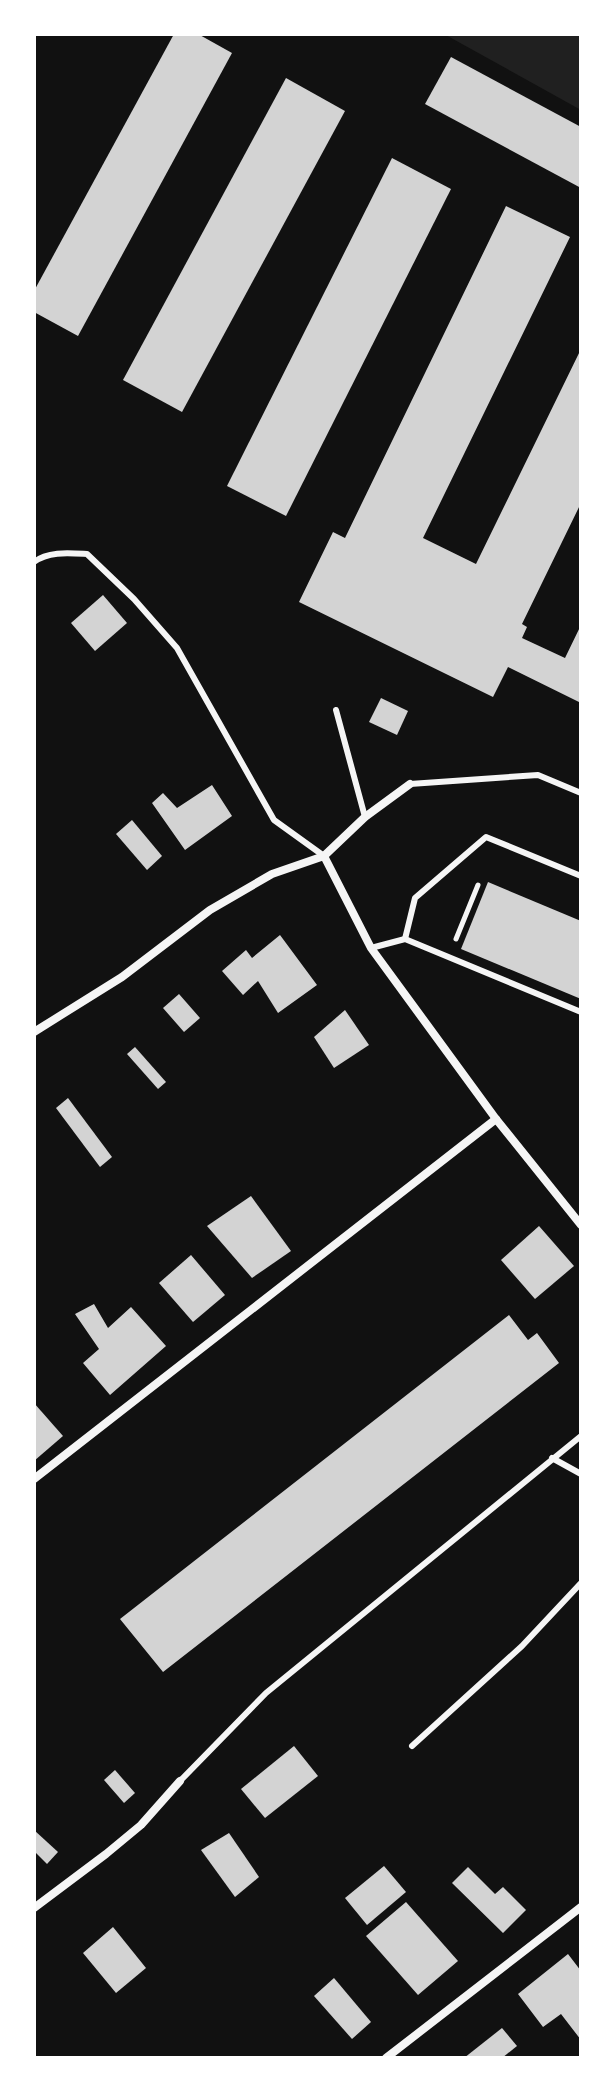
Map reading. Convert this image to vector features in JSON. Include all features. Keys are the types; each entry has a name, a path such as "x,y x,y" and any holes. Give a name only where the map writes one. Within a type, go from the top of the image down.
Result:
{"street":[{"path":"34,1032 122,977 210,910 272,874 324,856 365,817 410,784"},
{"path":"324,856 371,948 496,1119 581,1225"},
{"path":"34,1479 496,1119"},
{"path":"34,1908 141,1825 180,1781"},
{"path":"386,2058 581,1907"}],"lane":[{"path":"34,562 37,555 87,554 134,599 177,648 274,820 324,856"},
{"path":"336,710 365,817"},
{"path":"410,784 538,775 581,793"},
{"path":"405,939 415,898 486,837 581,876"},
{"path":"371,948 405,939 581,1012"},
{"path":"180,1781 266,1693 581,1436"},
{"path":"552,1458 581,1474"},
{"path":"412,1746 522,1646 581,1583"}],"path":[{"path":"459,932 478,885"}],"shaded area":[{"path":"444,34 581,34 581,110"}],"building":[{"path":"174,34 198,34 232,53 78,336 34,312 34,291"},
{"path":"451,57 581,127 581,188 425,104"},
{"path":"286,78 345,111 182,412 123,380"},
{"path":"392,158 451,189 286,516 227,486"},
{"path":"506,206 570,237 423,538 476,564 581,349 581,503 522,624 527,627 522,638 565,658 581,625 581,703 508,667 493,697 299,602 333,532 345,538"},
{"path":"103,595 127,623 95,651 71,623"},
{"path":"381,698 408,711 397,735 369,722"},
{"path":"212,785 232,816 185,850 152,803 163,793 177,808"},
{"path":"132,820 162,856 147,870 116,834"},
{"path":"488,882 581,921 581,999 461,949"},
{"path":"280,935 317,985 278,1013 258,981 243,995 222,971 246,950 252,958"},
{"path":"179,994 200,1018 184,1032 163,1008"},
{"path":"345,1010 369,1045 334,1068 314,1037"},
{"path":"135,1047 166,1082 158,1089 127,1054"},
{"path":"68,1098 112,1157 100,1167 56,1108"},
{"path":"251,1196 291,1251 252,1278 207,1226"},
{"path":"539,1226 574,1266 535,1299 501,1260"},
{"path":"191,1255 225,1295 193,1322 159,1283"},
{"path":"94,1304 108,1328 131,1307 166,1346 110,1395 83,1363 99,1349 75,1314"},
{"path":"509,1315 528,1340 537,1333 559,1363 163,1672 120,1619"},
{"path":"34,1403 63,1436 34,1461"},
{"path":"294,1746 318,1776 265,1818 241,1789"},
{"path":"115,1770 135,1793 124,1803 104,1780"},
{"path":"34,1830 58,1852 47,1864 34,1851"},
{"path":"229,1833 259,1877 235,1897 201,1850"},
{"path":"384,1866 406,1892 367,1925 345,1898"},
{"path":"468,1867 495,1894 503,1887 526,1910 503,1933 452,1883"},
{"path":"406,1902 458,1961 418,1995 366,1936"},
{"path":"113,1927 146,1968 116,1993 83,1953"},
{"path":"568,1954 581,1971 581,2040 561,2014 543,2027 518,1994"},
{"path":"334,1978 371,2022 352,2039 314,1996"},
{"path":"502,2028 517,2046 502,2058 464,2058"}]}
